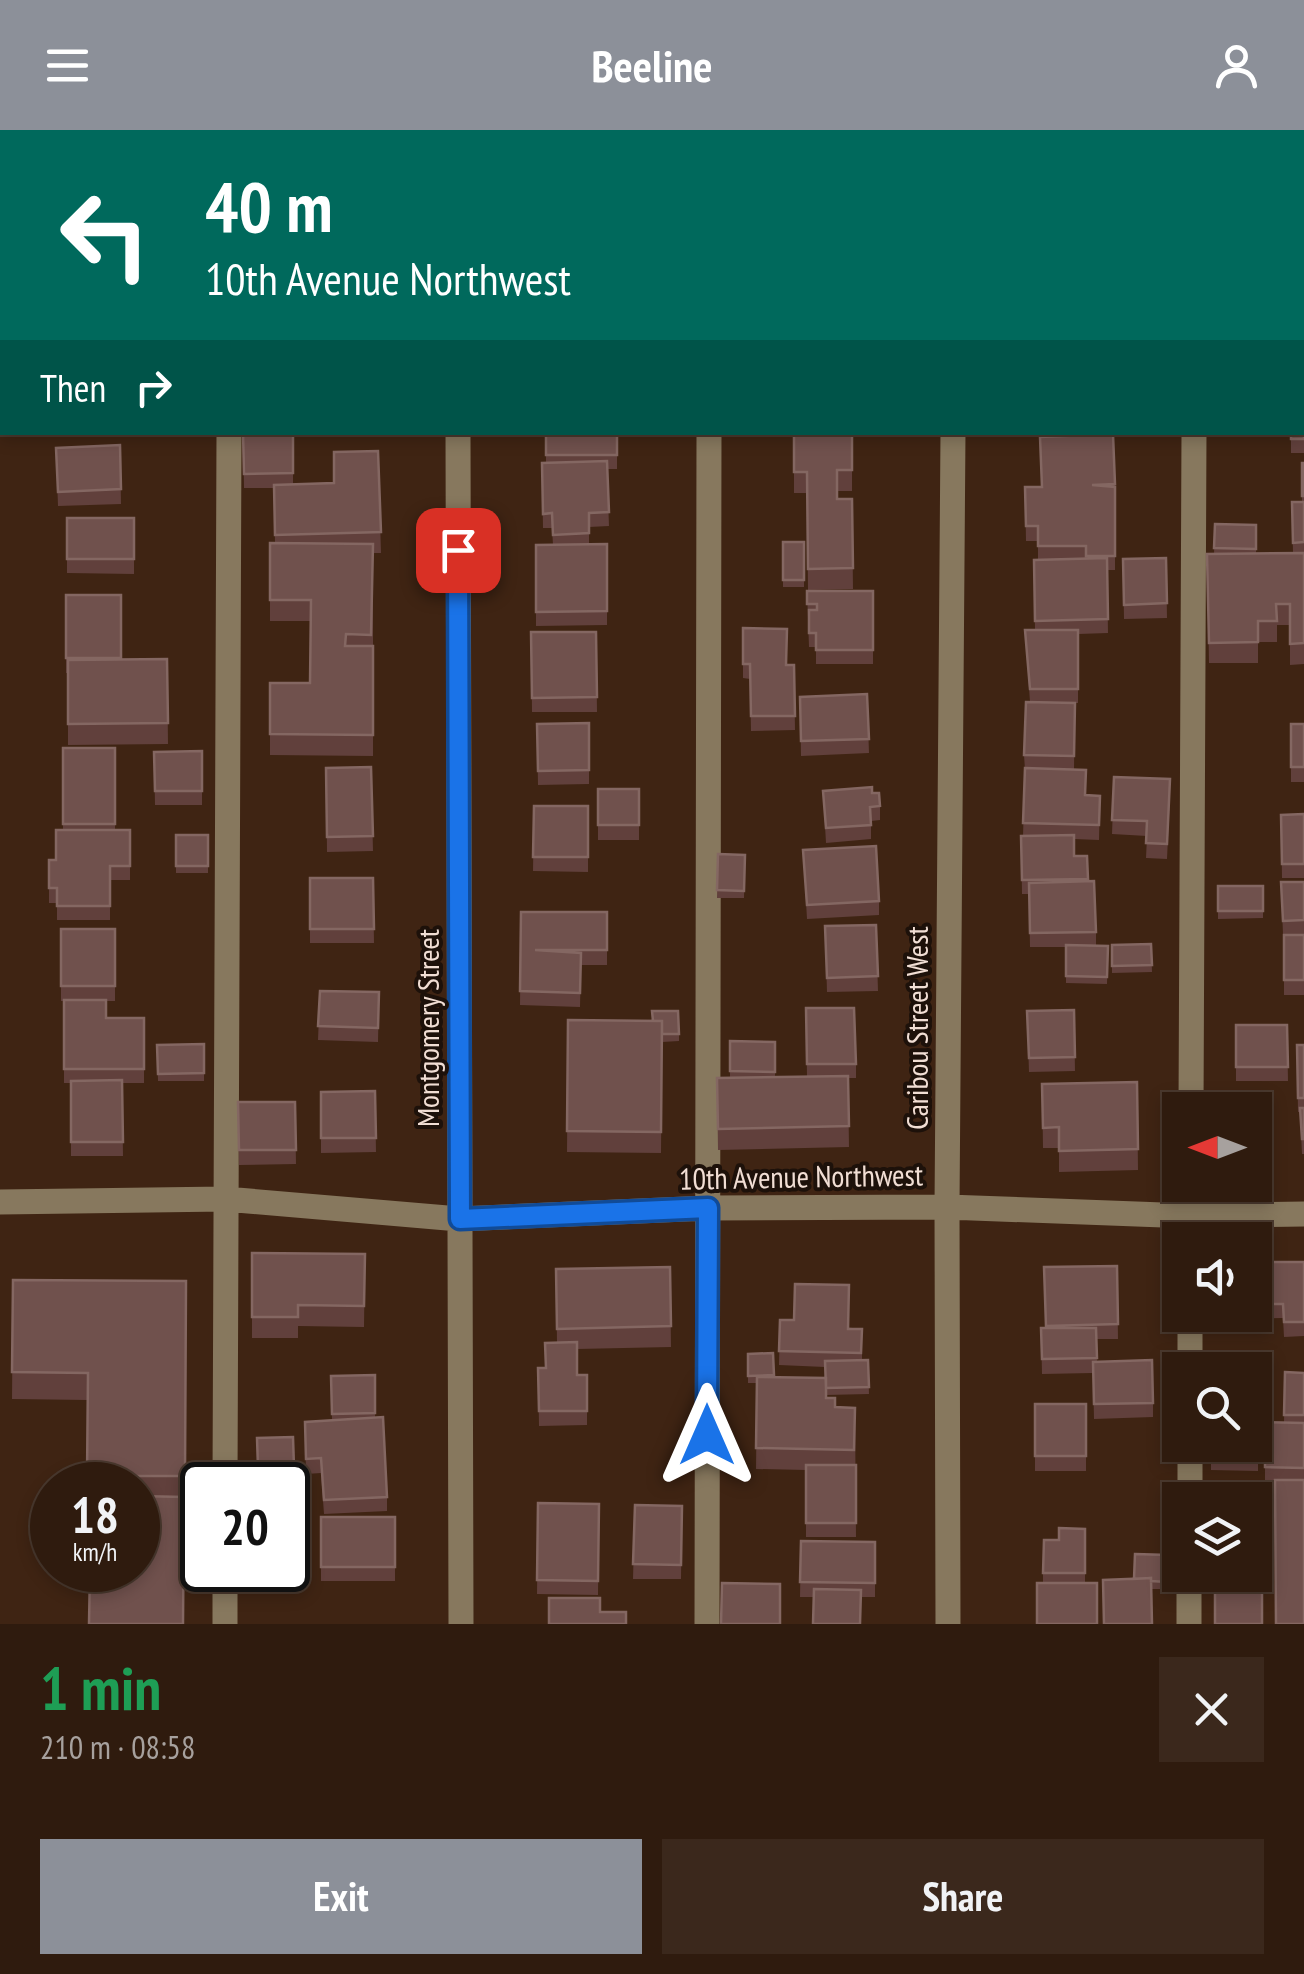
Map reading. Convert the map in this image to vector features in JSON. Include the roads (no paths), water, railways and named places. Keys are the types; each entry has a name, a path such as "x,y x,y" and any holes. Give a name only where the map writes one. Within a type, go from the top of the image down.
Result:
{"street":[{"path":"225,1462 229,435"},
{"name":"Montgomery Street","path":"458,435 461,1624"},
{"path":"707,1624 709,435"},
{"name":"Caribou Street West","path":"948,1624 947,1207 954,435"},
{"path":"1191,1092 1194,435"},
{"name":"10th Avenue Northwest","path":"0,1202 225,1200 460,1219 708,1208 947,1207 1162,1226"},
{"name":"10th Avenue Northwest","path":"1239,1222 1304,1214"},
{"path":"225,1592 225,1624"},
{"path":"1190,1592 1190,1624"}]}
